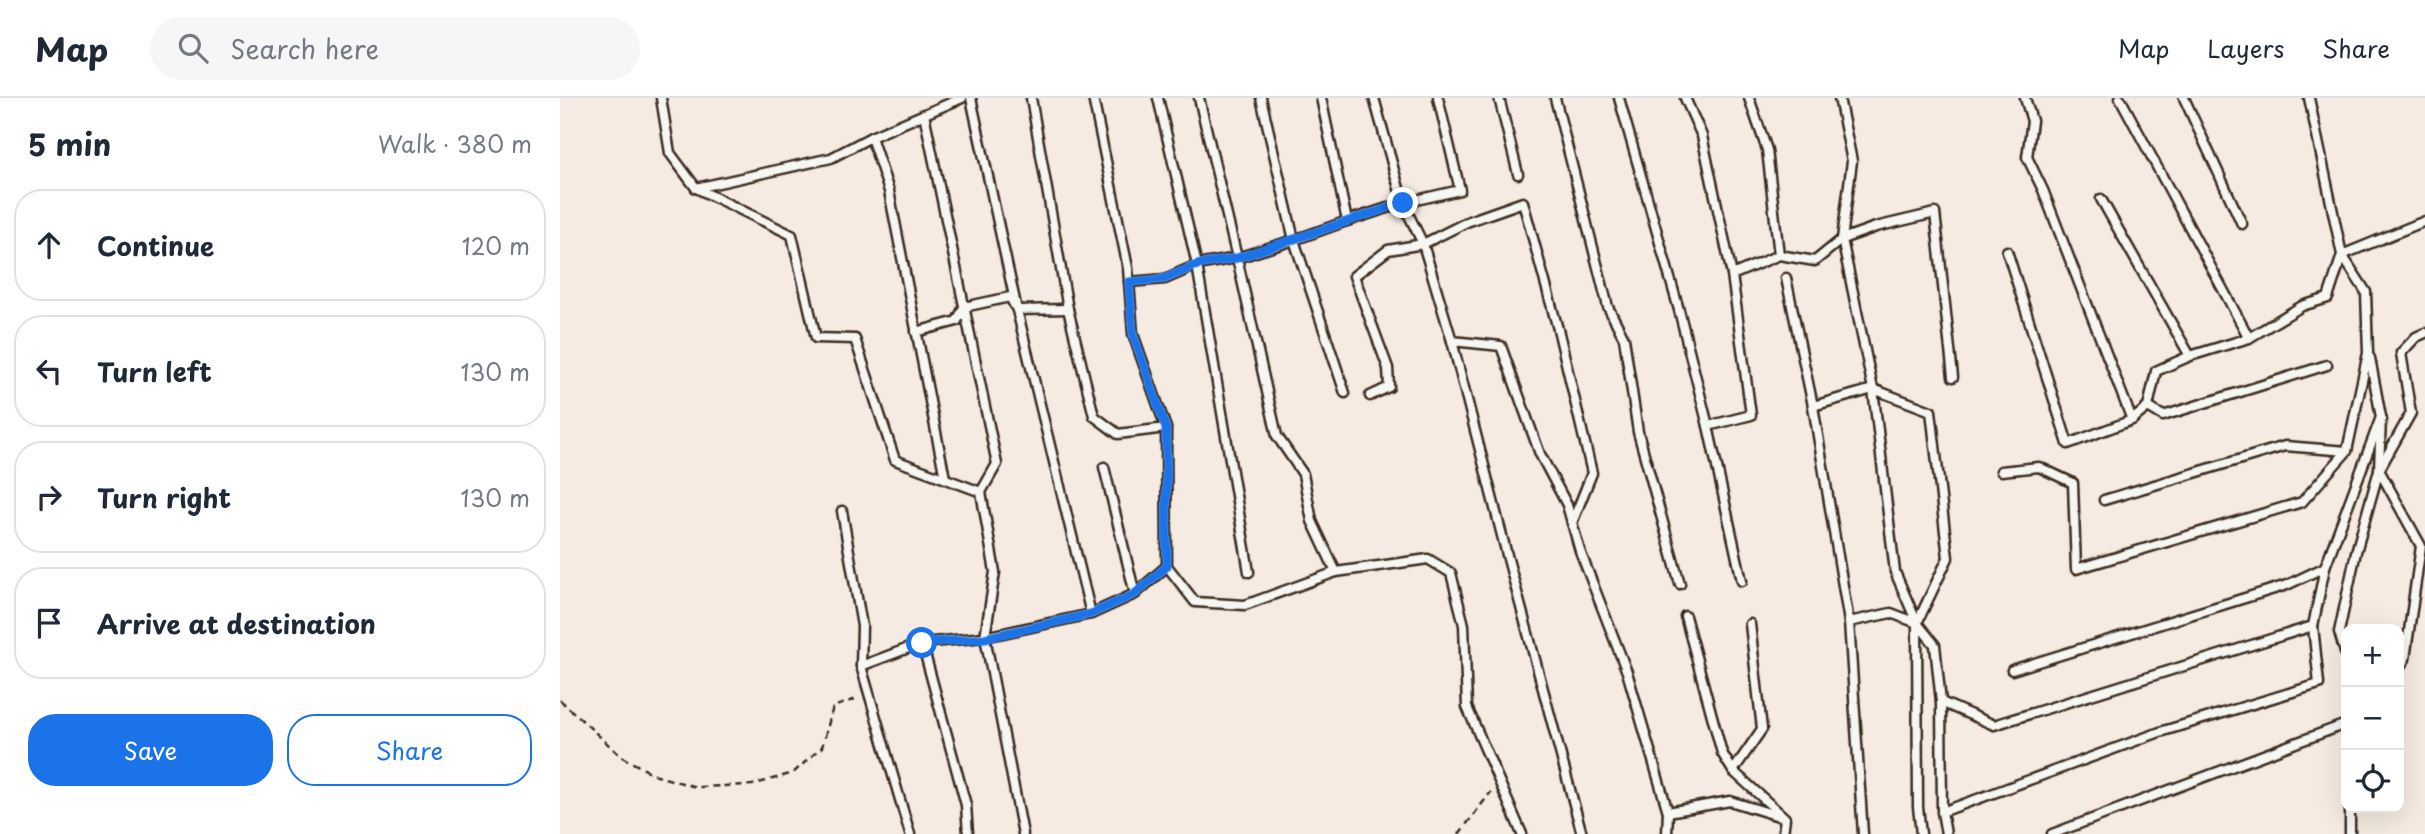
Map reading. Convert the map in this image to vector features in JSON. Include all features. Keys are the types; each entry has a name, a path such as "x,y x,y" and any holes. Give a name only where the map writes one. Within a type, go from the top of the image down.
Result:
{"lane":[{"path":"661,98 670,153 696,188 792,235 816,338 855,339 895,460 981,492"},
{"path":"696,188 831,158 871,137 962,98"},
{"path":"971,98 1017,310 1091,614"},
{"path":"1031,98 1068,309 1094,416 1118,434 1166,428"},
{"path":"1093,98 1129,282 1133,334 1166,428 1167,566 1195,602 1245,605 1336,572 1427,559 1451,573 1464,625 1467,707 1522,834"},
{"path":"1158,98 1197,265 1249,572"},
{"path":"1199,98 1276,436 1303,474 1312,521 1336,572"},
{"path":"1261,98 1294,240 1345,393"},
{"path":"1321,98 1348,221"},
{"path":"1374,98 1403,203 1423,244 1452,341 1507,559 1582,834"},
{"path":"1129,282 1164,279 1197,265 1237,258 1403,203 1460,190 1438,98"},
{"path":"1499,98 1518,174"},
{"path":"1555,98 1608,307 1624,338 1638,432 1680,584"},
{"path":"1619,98 1679,310 1742,581"},
{"path":"1685,98 1702,136 1732,275 1751,415 1708,426"},
{"path":"1749,98 1767,150 1779,255"},
{"path":"1839,98 1852,161 1842,239 1873,389 1895,572 1917,623 1935,645 1941,702 1942,812 1946,834"},
{"path":"2025,98 2032,121 2026,157 2043,190 2133,420"},
{"path":"2120,98 2249,338"},
{"path":"2183,98 2242,224"},
{"path":"2309,98 2342,255 2366,292 2368,352 2382,418 2379,470 2356,552 2339,632 2341,639"},
{"path":"924,114 997,464 981,492 995,572 985,638 1023,834"},
{"path":"871,137 889,191 945,478"},
{"path":"2101,199 2190,356"},
{"path":"1370,396 1388,387 1388,368 1354,276 1388,250 1423,244 1469,221 1523,202 1559,334 1592,473 1572,523"},
{"path":"1732,275 1779,255 1815,261 1842,239 1876,227 1935,213 1953,377"},
{"path":"2007,251 2068,444 2133,420 2148,407 2156,371 2190,356 2249,338 2302,306 2328,298 2342,255 2425,221"},
{"path":"1786,278 1813,406 1849,622 1863,834"},
{"path":"964,307 1010,298 1017,310"},
{"path":"916,332 957,321 964,307"},
{"path":"1017,310 1068,309"},
{"path":"2379,470 2411,413 2401,353 2416,337 2425,333"},
{"path":"1452,341 1501,346 1539,454 1567,505 1580,551 1627,672 1668,812 1667,834"},
{"path":"2001,471 2039,467 2073,483 2076,569 2302,502 2347,452 2368,352"},
{"path":"2148,407 2163,416 2327,365"},
{"path":"1813,406 1873,389 1931,411 1948,558 1917,623 1918,807 1921,834"},
{"path":"1942,812 2160,732 2319,684 2313,626 2325,568 2382,418"},
{"path":"2104,500 2286,446 2347,452"},
{"path":"1104,467 1135,594"},
{"path":"2379,470 2423,545 2404,660"},
{"path":"842,511 862,626 861,666 910,834"},
{"path":"861,666 922,643 985,638 1091,614 1135,594 1167,566"},
{"path":"2012,670 2287,585 2325,568"},
{"path":"1849,622 1891,613 1917,623"},
{"path":"1685,616 1722,753 1733,771 1785,818"},
{"path":"1733,771 1762,729 1750,624"},
{"path":"1941,702 1994,725 2313,626"},
{"path":"922,643 966,805 968,834"},
{"path":"2052,834 2341,726"},
{"path":"1668,812 1730,801 1785,818"},
{"path":"2350,813 2350,834"},
{"path":"1783,834 1785,818"}],"path":[{"path":"560,700 596,730 622,757 657,776 695,787 752,785 793,773 822,747 834,707 869,695"},
{"path":"1459,834 1500,782"}],"route":[{"path":"922,643 985,638 1091,614 1135,594 1167,566 1166,428 1133,334 1129,282 1164,279 1197,265 1237,258 1403,203"}]}
